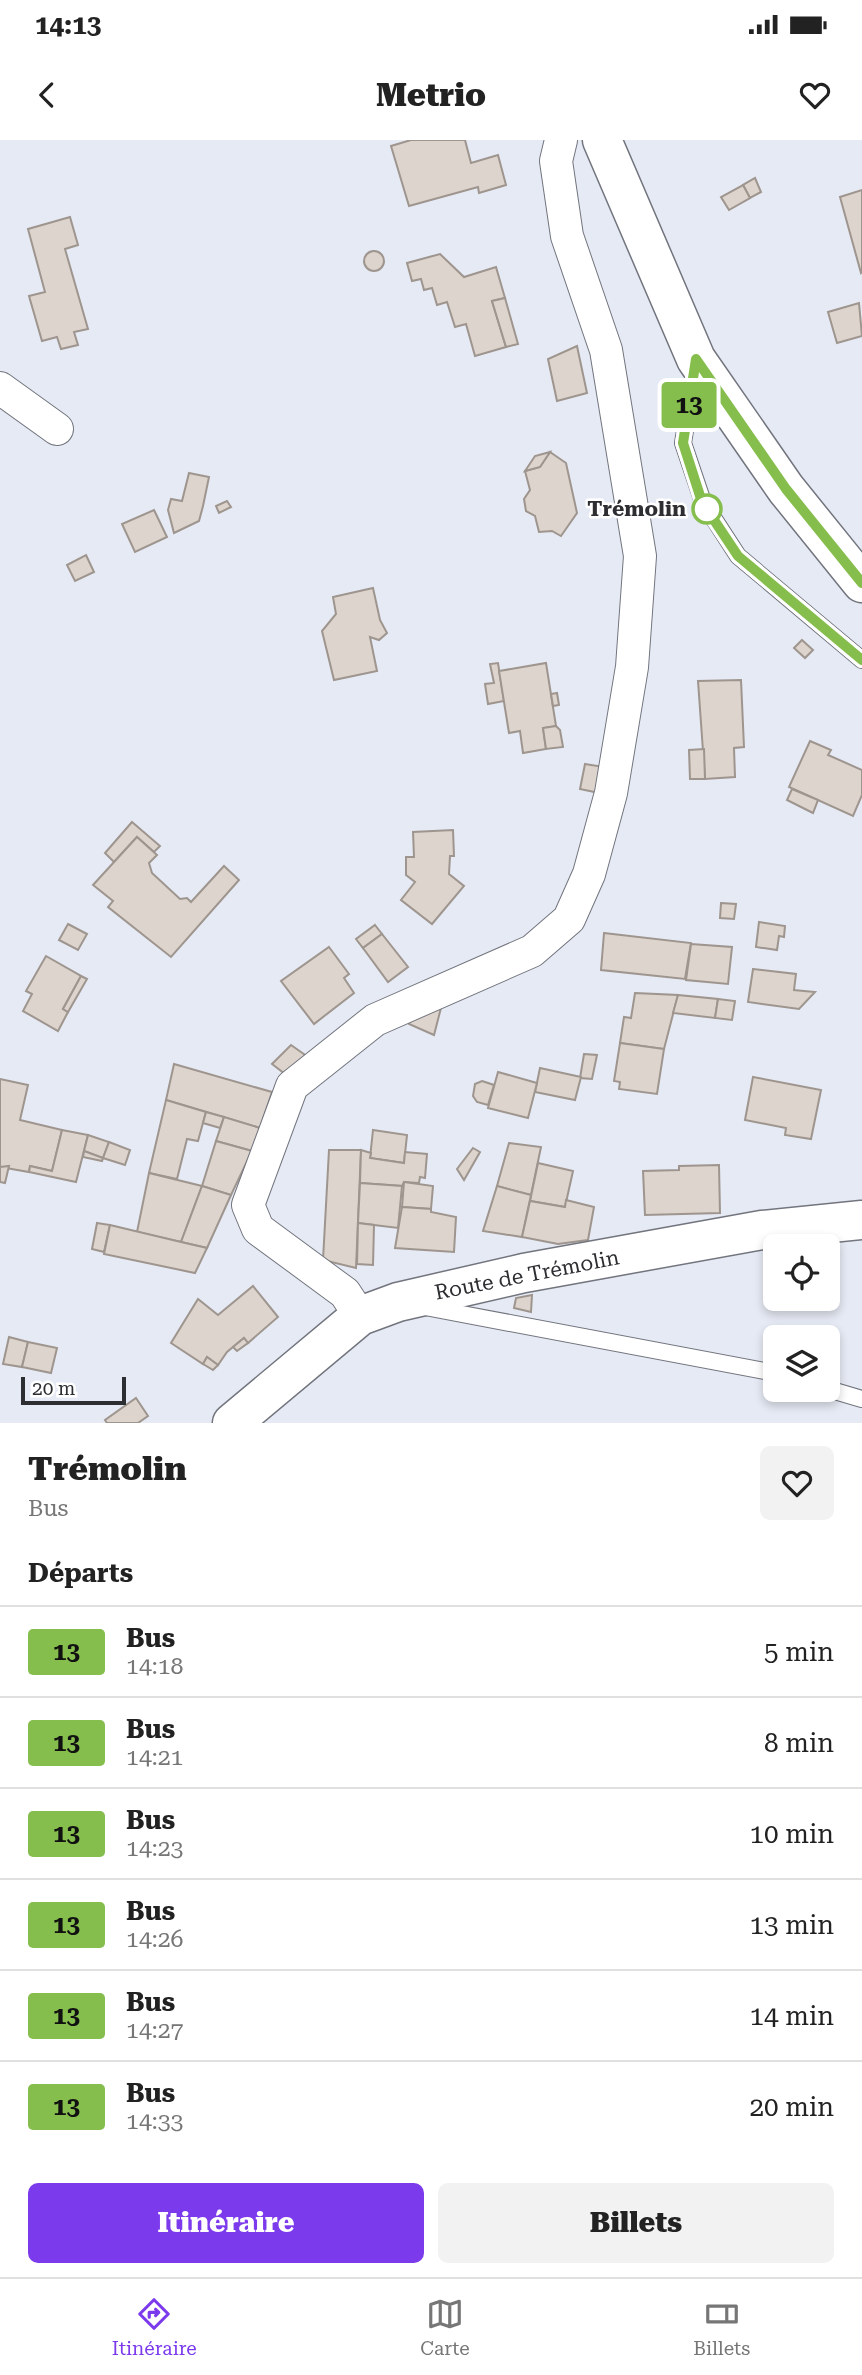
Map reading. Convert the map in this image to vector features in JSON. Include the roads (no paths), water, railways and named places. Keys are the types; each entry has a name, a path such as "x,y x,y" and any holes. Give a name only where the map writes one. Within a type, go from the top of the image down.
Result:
{"street":[{"path":"360,1316 345,1293 258,1229 248,1205 292,1086 375,1020 532,951 569,919 589,874 611,793 632,667 640,556 606,350 567,236 556,161 561,140"},
{"path":"602,140 696,359 786,489 862,583"},
{"path":"0,388 57,429"},
{"name":"Route de Trémolin","path":"232,1423 360,1316 398,1302 524,1273 762,1230 862,1220"}],"lane":[{"path":"696,359 683,443 702,502 738,556 862,660"},
{"path":"398,1302 763,1371"},
{"path":"840,1393 862,1399"}],"place":[{"name":"Trémolin","path":"707,509"}]}
